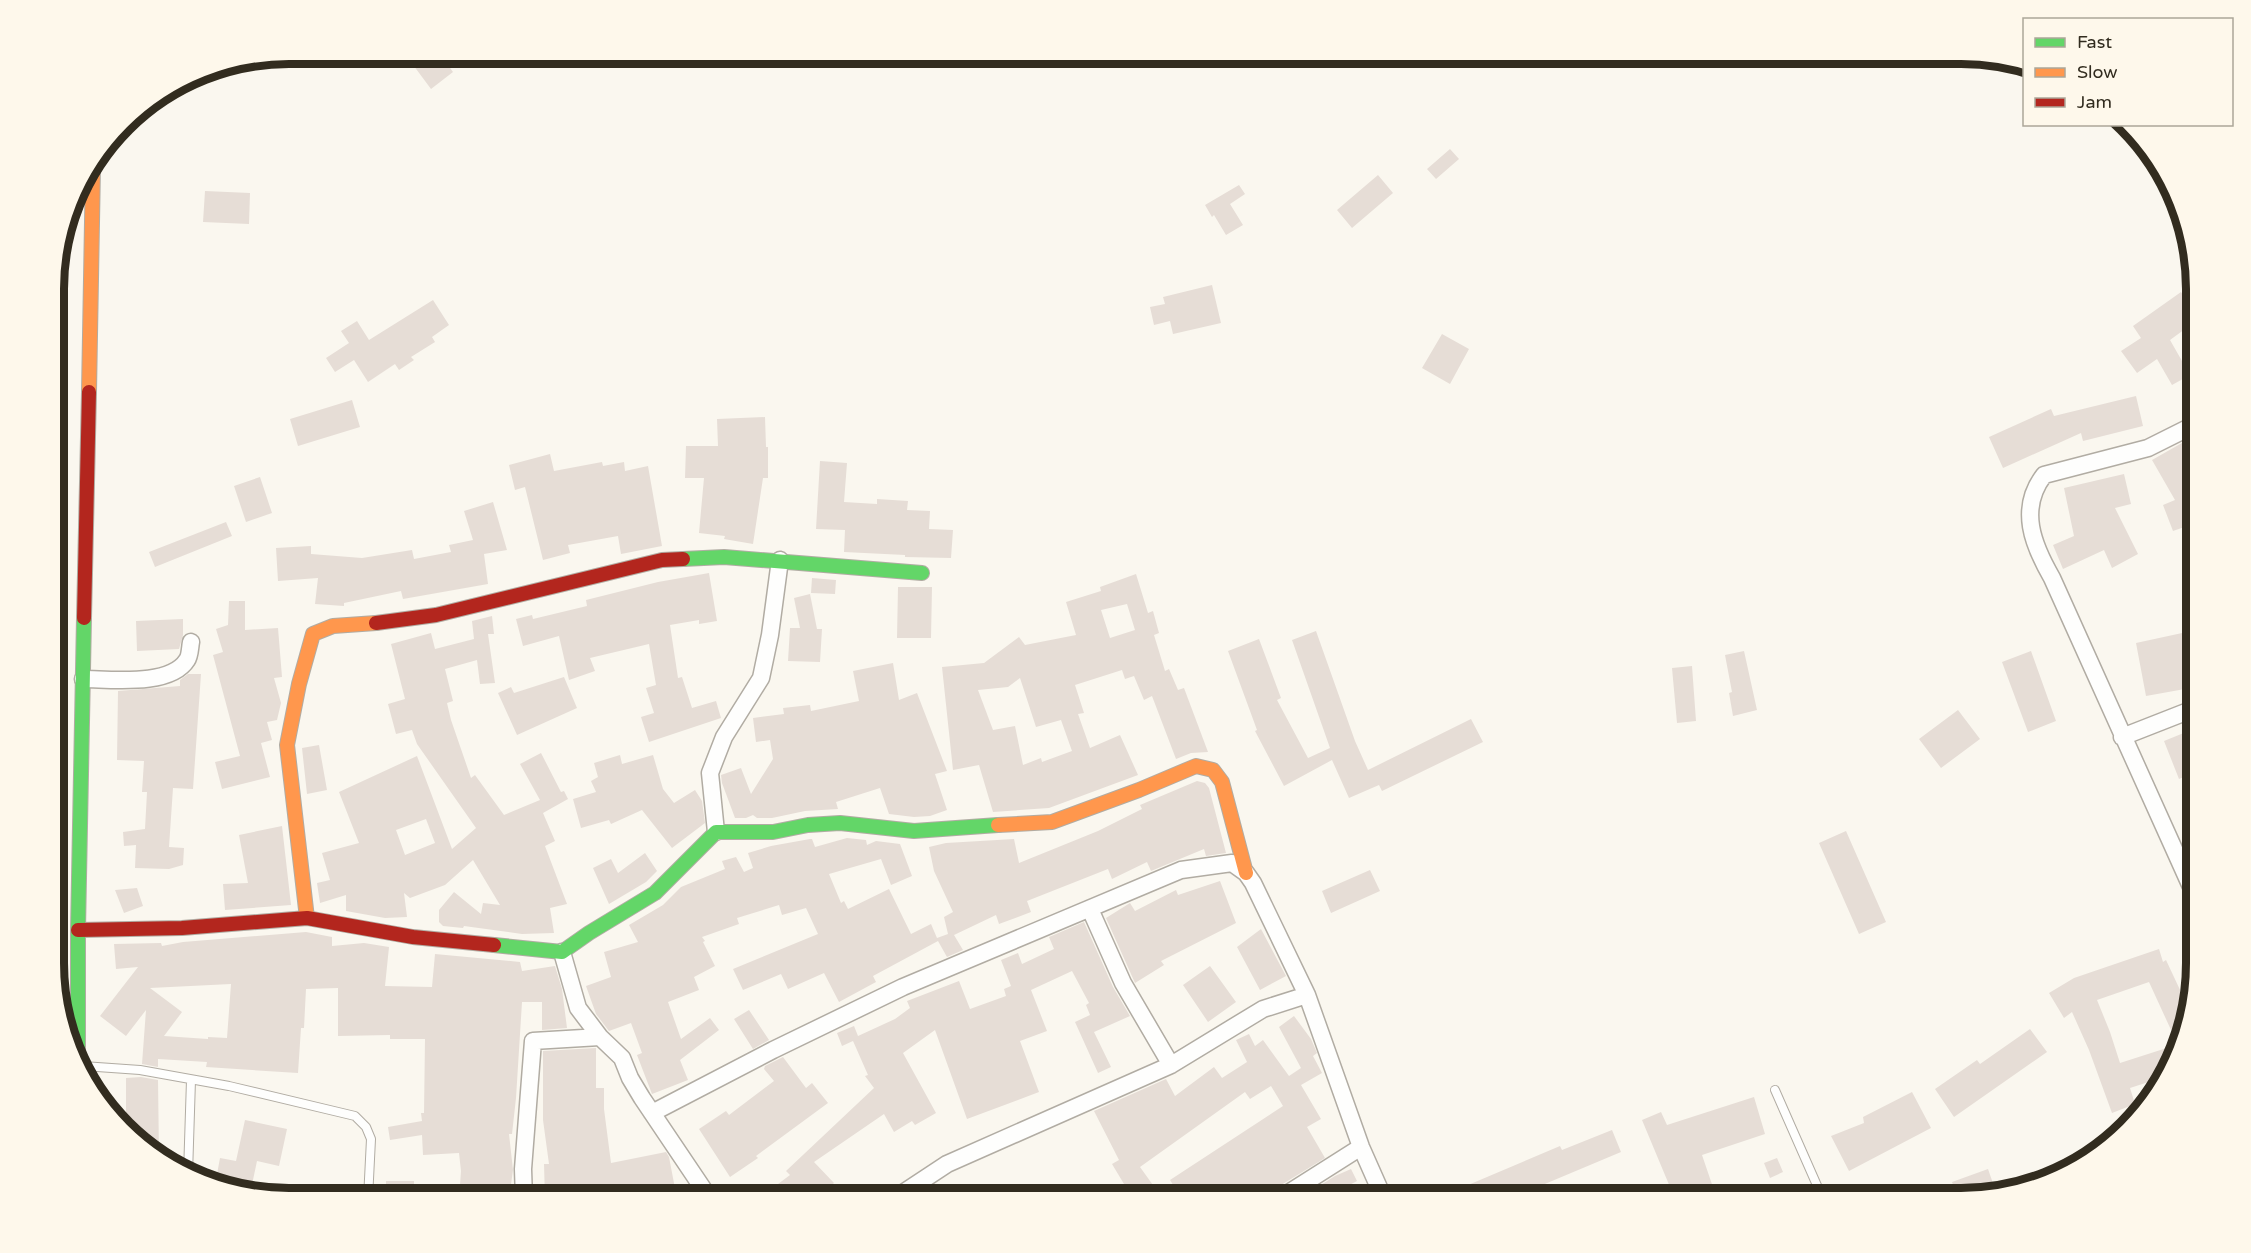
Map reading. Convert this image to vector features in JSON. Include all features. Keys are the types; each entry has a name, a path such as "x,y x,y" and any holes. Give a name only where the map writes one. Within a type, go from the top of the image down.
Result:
{"main road":[{"path":"78,1041 78,930 93,181"},
{"path":"307,918 287,745 299,684 313,634 333,626 436,615 662,560 724,557 922,573"},
{"path":"78,930 182,928 307,918 413,937 562,952 655,893 716,832 773,832 808,825 840,823 914,831 1052,822 1196,766 1213,770 1222,782 1246,873"}],"street":[{"path":"2187,428 2148,448 2044,476 2035,488 2030,503 2032,533 2041,558 2187,880"},
{"path":"716,832 710,773 724,737 761,678 770,635 780,560"},
{"path":"83,679 155,678 173,672 187,660 191,642"},
{"path":"2122,737 2187,712"},
{"path":"652,1113 773,1050 903,987 1181,870 1232,863 1246,873 1253,883 1307,995 1361,1147 1379,1188"},
{"path":"1090,909 1123,983 1171,1065"},
{"path":"562,952 578,1008 600,1037 622,1058 630,1078 703,1188"},
{"path":"911,1188 947,1164 1171,1065 1263,1009 1307,995"},
{"path":"524,1188 523,1169 533,1041 600,1037"},
{"path":"1296,1188 1361,1147"}],"lane":[{"path":"90,1066 140,1070 229,1086 355,1116 366,1128 371,1139 369,1188"},
{"path":"188,1164 191,1080"},
{"path":"1775,1090 1819,1188"}],"building":[{"path":"412,64 447,64 453,72 431,89"},
{"path":"1450,149 1459,159 1436,179 1427,169"},
{"path":"1378,175 1393,193 1352,228 1337,210"},
{"path":"1239,185 1245,194 1230,204 1243,225 1226,235 1205,205"},
{"path":"205,191 250,193 249,224 203,222"},
{"path":"1212,285 1221,323 1173,334 1170,321 1154,325 1150,307 1165,304 1163,297"},
{"path":"2181,292 2187,301 2187,328 2170,340 2187,370 2187,377 2172,385 2157,359 2137,373 2121,351 2141,338 2133,326"},
{"path":"433,300 449,325 432,337 435,342 411,357 414,360 399,370 395,364 368,382 354,360 335,372 326,358 349,343 341,331 357,321 369,340"},
{"path":"1442,334 1469,349 1450,384 1422,368"},
{"path":"2136,396 2143,426 2083,441 2081,433 2003,468 1989,437 2051,409 2054,416"},
{"path":"352,400 360,427 298,446 290,419"},
{"path":"765,417 768,478 763,478 753,544 724,539 725,536 699,533 704,478 685,478 686,446 718,446 717,419"},
{"path":"2187,440 2187,526 2173,531 2163,505 2175,500 2152,460"},
{"path":"550,454 554,471 602,462 603,466 624,462 625,471 648,466 662,546 621,554 618,536 568,545 570,553 543,560 525,487 515,490 509,465"},
{"path":"820,461 847,463 844,502 877,504 877,499 908,501 907,510 930,511 929,529 953,530 951,558 844,552 845,530 816,529"},
{"path":"2124,474 2131,504 2115,508 2138,554 2112,568 2104,550 2063,569 2053,545 2074,536 2064,488"},
{"path":"260,477 272,513 246,522 234,486"},
{"path":"493,502 507,550 484,554 488,584 403,599 401,591 344,603 344,606 315,604 318,578 278,581 276,548 311,546 311,554 362,558 412,550 414,559 451,552 449,545 473,540 464,511"},
{"path":"226,522 232,536 155,567 149,552"},
{"path":"709,573 717,621 699,624 699,620 670,625 678,678 682,677 692,708 716,701 721,718 649,742 641,717 654,713 646,688 656,685 649,644 590,658 595,671 569,680 559,636 523,646 516,619 532,615 533,619 587,606 586,600 658,582"},
{"path":"1136,574 1148,613 1153,611 1159,633 1154,635 1165,671 1169,669 1178,690 1184,688 1208,752 1191,753 1176,759 1152,696 1144,700 1134,676 1125,679 1122,670 1075,685 1084,713 1078,714 1090,748 1120,735 1138,775 1049,808 993,812 979,765 953,770 942,667 984,663 1019,637 1025,645 1076,635 1066,602 1101,591 1100,587","holes":["1127,604 1135,630 1110,638 1101,610","1020,678 1036,727 1061,720 1072,751 1042,762 1041,758 1023,765 1015,726 993,730 978,690 1008,687"]},
{"path":"812,578 836,580 835,594 811,593"},
{"path":"898,587 932,587 931,638 897,638"},
{"path":"810,594 817,629 822,629 820,662 788,661 790,628 800,628 794,598"},
{"path":"229,601 245,601 245,630 278,628 282,677 274,678 281,703 277,720 267,722 272,740 261,743 270,777 222,789 215,762 240,756 213,655 223,652 216,629 228,625"},
{"path":"492,616 494,634 488,634 495,683 480,684 477,660 445,669 453,701 447,703 451,720 471,778 475,775 504,815 540,800 520,764 541,753 561,792 564,791 568,799 543,813 555,841 545,846 567,904 550,908 554,933 522,934 464,926 463,928 443,926 439,922 439,910 454,892 481,914 483,903 500,905 473,860 445,885 410,898 404,893 407,917 385,918 346,911 346,895 320,903 317,883 330,880 322,853 359,843 339,792 417,756 452,849 476,828 417,744 412,730 396,734 388,704 405,699 391,644 431,633 435,649 474,639 472,621","holes":["426,819 435,843 405,855 396,830"]},
{"path":"183,619 183,635 179,649 137,651 136,621"},
{"path":"1316,631 1355,741 1368,770 1471,719 1483,742 1382,791 1379,785 1349,798 1332,760 1284,786 1255,731 1257,730 1228,651 1259,639 1281,698 1277,700 1308,758 1330,748 1292,640"},
{"path":"2187,632 2187,689 2146,696 2136,643"},
{"path":"1744,651 1757,710 1733,716 1729,693 1732,692 1725,655"},
{"path":"2031,651 2056,721 2028,732 2002,662"},
{"path":"893,663 899,700 917,693 947,771 935,774 947,810 930,816 889,814 880,788 836,802 838,809 805,811 772,818 757,818 753,815 746,818 735,818 721,775 741,768 751,794 773,759 770,740 756,742 753,718 784,714 783,708 810,705 811,711 859,701 853,671"},
{"path":"1692,666 1696,721 1677,723 1672,668"},
{"path":"188,674 201,674 193,789 173,788 169,847 184,848 183,865 169,869 135,868 136,845 124,846 123,832 145,829 147,792 142,792 144,761 117,760 118,691 180,686 180,680"},
{"path":"564,677 577,708 517,735 498,693 511,687 514,693"},
{"path":"1958,710 1980,739 1941,768 1919,739"},
{"path":"2187,732 2187,776 2179,779 2164,741"},
{"path":"319,745 327,790 307,794 302,748"},
{"path":"620,755 622,764 653,755 663,789 674,803 695,790 702,801 705,823 672,848 642,810 611,824 609,820 581,828 573,799 596,792 591,781 598,777 594,763"},
{"path":"1197,781 1205,783 1209,788 1226,853 1206,856 1204,849 1151,871 1147,862 1112,879 1108,869 1027,901 1031,912 999,924 996,915 954,935 963,950 947,957 938,941 873,976 876,982 839,1002 824,973 788,989 781,974 743,990 733,969 818,934 806,908 782,915 779,905 737,918 739,924 702,937 715,966 694,977 699,990 668,1002 681,1039 710,1018 719,1030 680,1060 688,1080 652,1094 637,1055 642,1053 631,1023 609,1031 596,1014 586,986 611,977 604,952 638,942 629,925 663,905 681,887 725,869 722,861 736,857 744,872 753,868 748,853 810,839 815,847 847,838 866,840 867,845 876,841 900,844 912,876 891,885 881,859 829,874 841,903 844,901 848,909 889,889 911,934 931,924 937,938 948,934 944,917 953,912 934,871 929,847 946,843 1014,839 1019,863 1098,831 1142,809 1140,805"},
{"path":"282,826 291,905 225,910 223,884 248,883 239,835"},
{"path":"1846,831 1886,922 1859,934 1819,843"},
{"path":"645,853 657,871 646,882 609,904 593,868 611,859 618,873"},
{"path":"1370,870 1380,891 1331,913 1322,891"},
{"path":"1220,881 1236,923 1161,961 1164,965 1135,983 1106,918 1130,903 1135,911 1176,890 1178,895"},
{"path":"137,888 143,906 124,913 115,890"},
{"path":"1084,922 1113,987 1130,1016 1094,1032 1111,1067 1098,1073 1075,1022 1090,1015 1086,1005 1089,1003 1072,971 1031,990 1047,1031 1020,1041 1039,1092 967,1119 935,1030 903,1053 936,1113 915,1125 912,1121 894,1132 884,1114 814,1162 834,1183 829,1188 773,1188 790,1175 786,1171 874,1088 865,1076 868,1075 853,1041 842,1046 837,1033 854,1026 858,1036 895,1019 910,1008 907,1001 959,981 970,1009 1006,996 1004,989 1011,986 1001,960 1018,953 1022,964 1054,949 1049,937"},
{"path":"1261,929 1286,976 1260,990 1237,947"},
{"path":"306,932 332,937 332,946 364,943 389,947 385,986 432,987 435,954 520,962 522,971 555,966 562,989 567,1028 542,1030 542,1002 522,1002 516,1098 512,1134 509,1134 513,1170 511,1188 460,1188 459,1153 423,1155 422,1135 390,1140 388,1127 422,1121 425,1039 390,1039 390,1035 338,1036 338,988 306,989 298,1073 206,1067 207,1062 158,1059 158,1067 142,1064 146,1010 126,1036 100,1016 138,967 116,969 114,944 161,943 162,946 183,942","holes":["231,984 227,1038 208,1037 208,1039 164,1036 182,1012 150,988"]},
{"path":"2159,949 2163,962 2166,960 2184,998 2174,1037 2149,982 2097,1000 2120,1063 2170,1047 2154,1080 2130,1088 2135,1104 2112,1113 2089,1050 2072,1012 2064,1018 2049,993 2074,978"},
{"path":"1210,966 1236,1002 1208,1022 1183,985"},
{"path":"749,1010 769,1040 753,1049 734,1019"},
{"path":"1294,1016 1311,1039 1317,1053 1313,1056 1322,1073 1301,1085 1321,1119 1307,1127 1325,1158 1276,1188 1175,1188 1170,1180 1283,1106 1271,1086 1250,1099 1245,1092 1140,1167 1155,1188 1126,1188 1112,1164 1119,1160 1094,1111 1166,1079 1175,1096 1214,1067 1222,1078 1247,1062 1236,1040 1249,1034 1255,1046 1263,1040 1289,1076 1301,1068 1279,1027"},
{"path":"2030,1029 2047,1052 1954,1117 1935,1089 1977,1060 1980,1064"},
{"path":"596,1048 596,1088 604,1088 604,1109 611,1163 666,1152 675,1188 545,1188 544,1164 549,1164 543,1120 543,1051"},
{"path":"783,1057 806,1088 812,1083 828,1103 730,1177 699,1129 726,1111 729,1115 774,1081 764,1069 765,1066"},
{"path":"141,1077 158,1080 159,1147 126,1119 126,1078"},
{"path":"1912,1092 1931,1128 1849,1171 1831,1136 1864,1123 1863,1117"},
{"path":"1754,1097 1765,1134 1702,1155 1713,1188 1670,1188 1642,1120 1661,1112 1667,1125"},
{"path":"245,1120 287,1129 279,1166 257,1161 252,1185 217,1177 220,1158 236,1161"},
{"path":"1612,1130 1621,1152 1535,1188 1461,1188 1560,1146 1562,1150"},
{"path":"1777,1158 1783,1172 1770,1178 1764,1163"},
{"path":"1351,1169 1357,1181 1344,1188 1316,1188"},
{"path":"1988,1169 1994,1186 1954,1188 1952,1182"},
{"path":"386,1181 414,1181 414,1188 386,1188"}],"traffic: fast":[{"path":"683,559 724,557 922,573"},
{"path":"78,1041 84,618"},
{"path":"494,945 562,952 655,893 716,832 773,832 808,825 840,823 914,831 998,825"}],"traffic: slow":[{"path":"89,392 93,181"},
{"path":"307,918 287,745 299,684 313,634 333,626 376,623"},
{"path":"998,825 1052,822 1196,766 1213,770 1222,782 1246,873"}],"traffic: jam":[{"path":"84,618 89,392"},
{"path":"376,623 436,615 662,560 683,559"},
{"path":"78,930 182,928 307,918 413,937 494,945"}]}
